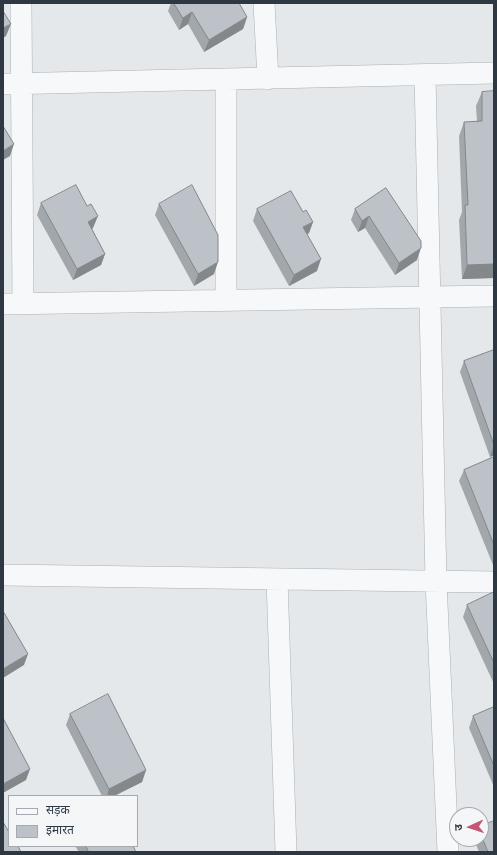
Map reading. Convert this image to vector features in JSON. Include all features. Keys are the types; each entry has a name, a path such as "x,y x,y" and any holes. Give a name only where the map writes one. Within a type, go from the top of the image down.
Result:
{"street":[{"path":"21,3 12,83 13,304 494,296"},
{"path":"264,3 268,79"},
{"path":"12,83 425,76 494,73"},
{"path":"425,76 436,581 448,852"},
{"path":"226,80 226,300"},
{"path":"3,575 494,582"},
{"path":"277,579 286,852"}],"building":[{"path":"174,3 239,3 247,17 209,40 192,12 183,18"},
{"path":"3,11 11,24 3,28"},
{"path":"494,91 494,264 467,265 465,205 468,205 464,122 482,121 482,92"},
{"path":"3,126 14,144 3,151"},
{"path":"76,185 87,206 91,204 98,216 88,222 105,254 77,269 41,203"},
{"path":"192,185 218,235 218,262 198,274 159,204"},
{"path":"386,188 421,241 421,248 399,263 369,216 362,221 355,209"},
{"path":"291,191 303,212 306,210 313,222 303,227 321,259 294,275 257,209"},
{"path":"494,350 494,445 464,361"},
{"path":"494,457 494,545 464,470"},
{"path":"494,592 494,663 467,605"},
{"path":"3,611 28,654 3,669"},
{"path":"108,694 146,770 109,789 70,714"},
{"path":"494,707 494,766 473,716"},
{"path":"3,718 30,769 3,784"},
{"path":"494,821 494,852 488,852 486,847 489,847 489,823"},
{"path":"3,822 8,830 8,847 18,847 21,852 3,852"},
{"path":"86,847 134,847 136,852 89,852"}]}
